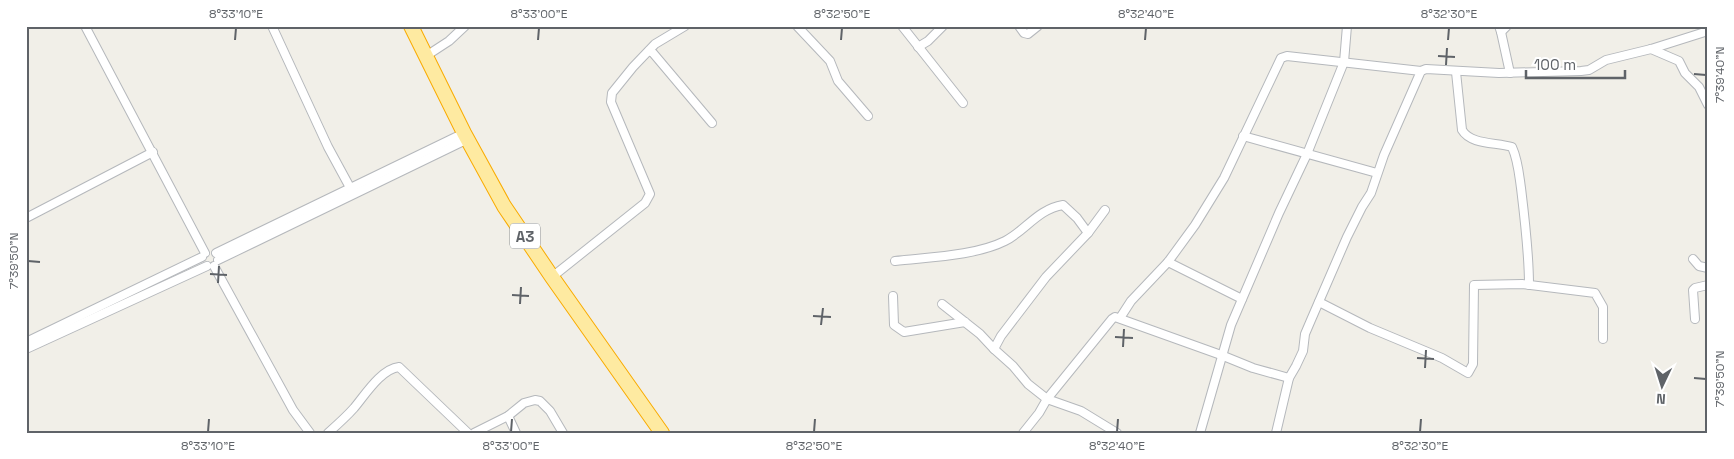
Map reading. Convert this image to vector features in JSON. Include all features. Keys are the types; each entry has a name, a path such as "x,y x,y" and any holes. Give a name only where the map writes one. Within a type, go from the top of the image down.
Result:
{"highway":[{"name":"A3","path":"412,26 466,136 504,206 662,433"}],"street":[{"path":"85,26 153,152 203,255 202,262 214,261"},
{"path":"272,26 328,147 352,192"},
{"path":"426,56 449,41 465,26"},
{"path":"552,277 637,210 648,199 650,194 611,97 612,93 655,44 685,26"},
{"path":"797,26 830,62 838,81 868,116"},
{"path":"902,26 963,103"},
{"path":"918,47 928,41 943,26"},
{"path":"1019,26 1024,33 1028,34 1038,26"},
{"path":"1200,433 1231,325 1279,213 1307,154 1344,62 1347,26"},
{"path":"1507,26 1500,29 1510,72"},
{"path":"1120,318 1131,301 1168,262 1195,225 1224,178 1281,58 1287,56 1421,71 1426,69 1456,72 1589,70 1606,60 1651,50 1708,31"},
{"path":"649,50 712,123"},
{"path":"1651,50 1680,62 1685,73 1699,87 1708,105"},
{"path":"1276,433 1289,378 1303,351 1305,334 1347,237 1362,206 1371,194 1384,155 1421,71"},
{"path":"1456,72 1462,130 1465,135 1472,140 1512,147 1517,159 1529,259 1529,285"},
{"path":"26,349 214,261 466,136"},
{"path":"1243,136 1377,173"},
{"path":"26,218 153,152"},
{"path":"894,261 989,247 1006,240 1053,207 1063,205 1077,218 1088,233"},
{"path":"994,349 1001,336 1046,277 1088,233 1105,210"},
{"path":"26,342 211,251 214,261 293,410 310,433"},
{"path":"1694,259 1695,263 1699,266 1708,268"},
{"path":"1168,262 1242,299"},
{"path":"1319,302 1370,328 1442,358 1468,373 1473,364 1474,284 1522,284 1595,293 1603,307 1603,339"},
{"path":"1696,319 1693,290 1708,285"},
{"path":"893,296 894,325 904,332 966,322"},
{"path":"942,304 966,322 1008,361 1028,384 1047,399 1081,411 1117,433"},
{"path":"1024,433 1047,399 1112,319 1120,318 1253,368 1289,378"},
{"path":"328,433 353,410 368,390 386,373 392,368 399,367 468,433"},
{"path":"474,433 508,416 529,401 540,401 550,411 563,433"},
{"path":"508,416 516,433"}]}
